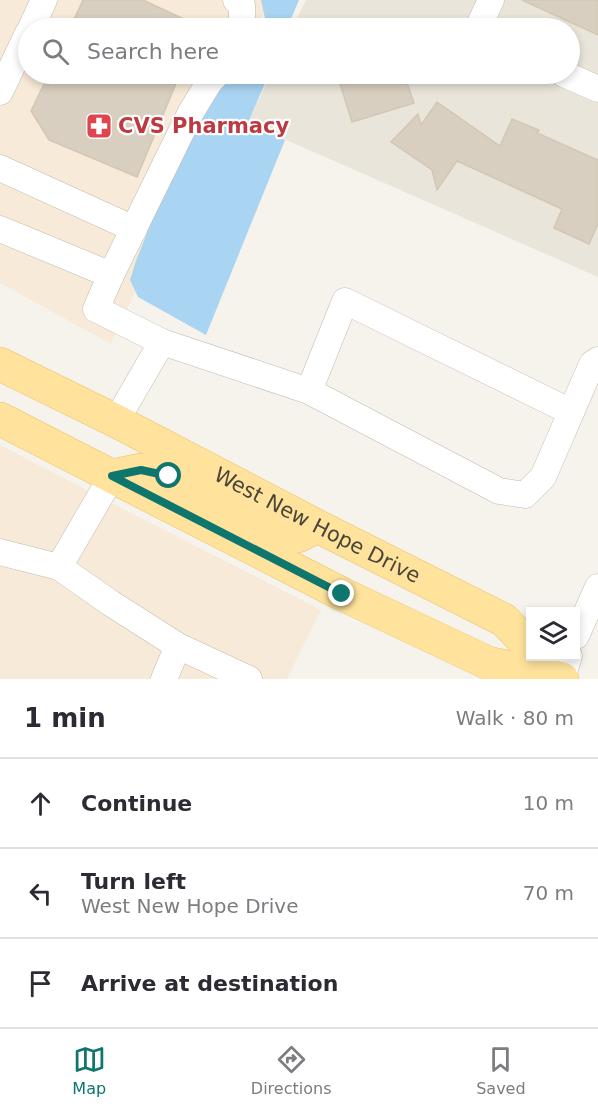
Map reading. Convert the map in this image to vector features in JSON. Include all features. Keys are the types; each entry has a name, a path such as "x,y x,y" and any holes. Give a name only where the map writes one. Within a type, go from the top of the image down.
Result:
{"main road":[{"name":"West New Hope Drive","path":"0,364 504,620 526,642"},
{"path":"0,419 342,594 488,663 562,679"},
{"path":"112,476 141,470 169,476 272,529 298,536 317,526"},
{"path":"544,661 562,679"}],"street":[{"path":"36,18 44,0"},
{"path":"236,0 242,5 242,18"},
{"path":"483,18 491,0"},
{"path":"0,93 18,54"},
{"path":"580,81 598,89"},
{"path":"208,84 191,112 96,309 162,342 309,391 500,491 525,495 543,477 591,364 598,360"},
{"path":"0,168 134,229"},
{"path":"0,229 111,275"},
{"path":"309,391 345,301 571,412"},
{"path":"116,421 162,342"},
{"path":"59,567 112,476"},
{"path":"0,552 59,567 178,646 249,679"},
{"path":"580,627 598,587"},
{"path":"164,679 178,646"},
{"path":"562,679 568,661"}],"shaded area":[{"path":"0,0 267,0 262,18 18,18 18,84 231,84 111,344 0,283"},
{"path":"306,0 598,0 598,277 248,123 266,84 580,84 580,18 297,18"},
{"path":"0,445 321,610 287,679 0,679"}],"water":[{"path":"261,0 299,0 291,18 265,18"},
{"path":"216,84 265,84 248,123 285,140 206,335 138,297 130,280 199,100"}],"building":[{"path":"83,0 143,0 182,18 75,18"},
{"path":"522,0 598,0 598,35 580,27 580,18 561,18"},
{"name":"CVS Pharmacy","path":"44,84 176,84 137,177 49,140 31,111"},
{"path":"340,84 407,84 414,103 352,122"},
{"path":"437,102 500,146 512,119 539,130 537,133 598,160 598,224 589,244 554,228 562,209 457,161 437,190 432,170 391,142 418,114 421,125"}],"place":[{"name":"CVS Pharmacy","path":"99,126"}],"route":[{"path":"169,476 141,470 112,476 342,594"}]}
